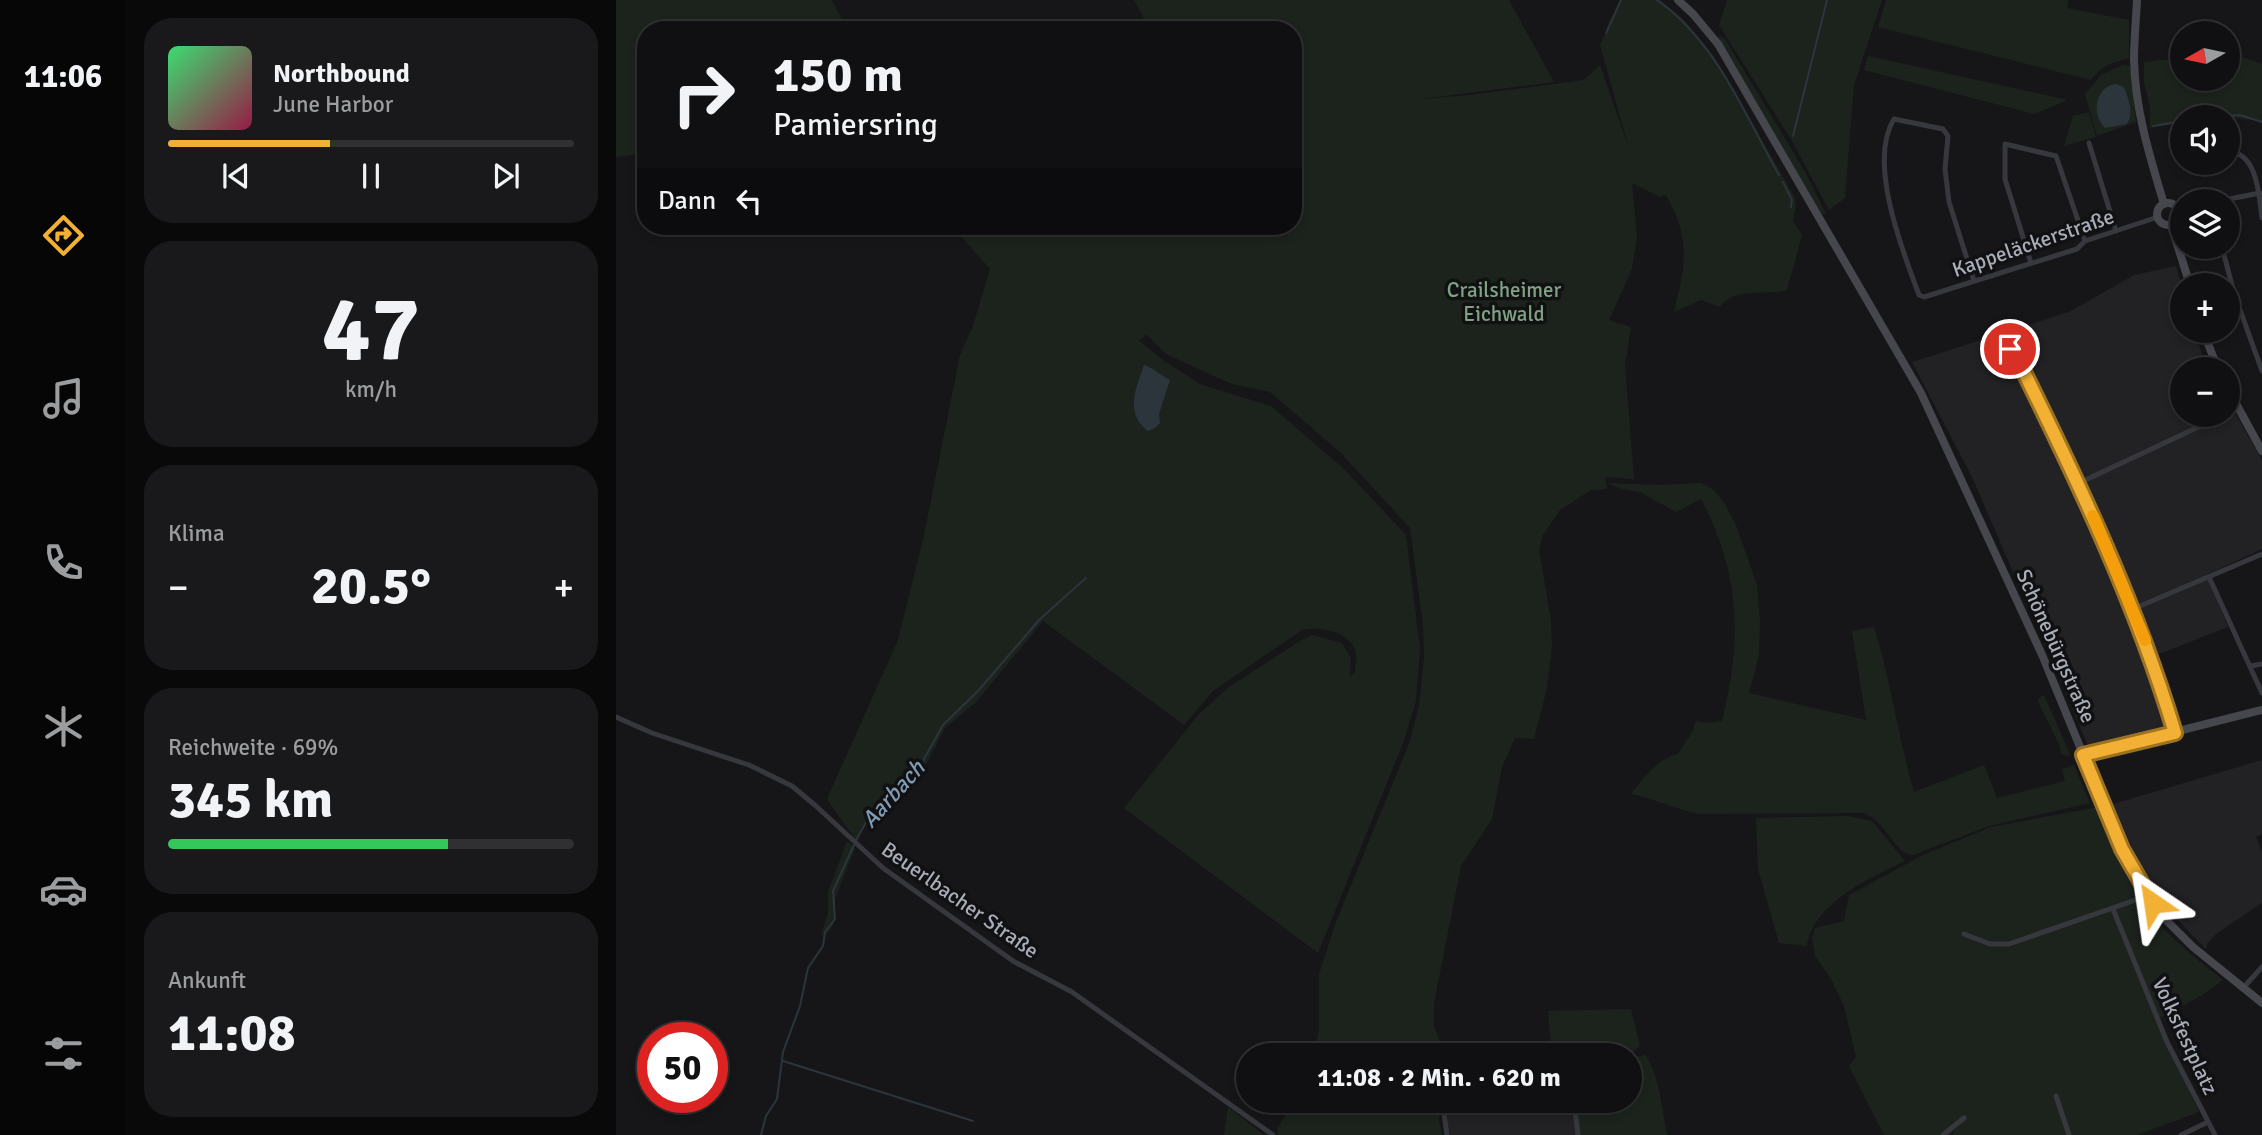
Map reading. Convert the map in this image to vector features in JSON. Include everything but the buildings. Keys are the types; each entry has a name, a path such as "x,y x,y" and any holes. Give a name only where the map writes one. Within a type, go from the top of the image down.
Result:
{"main road":[{"name":"Schönebürgstraße","path":"1678,0 1693,13 1718,44 1921,393 2043,657 2122,849 2147,896 2193,947 2262,1003"},
{"path":"2137,0 2134,61 2137,94 2141,122 2164,204"},
{"path":"2170,204 2159,208 2158,217 2164,225 2170,225"},
{"path":"2240,414 2262,451"},
{"path":"2083,755 2262,710"}],"street":[{"name":"Kappeläckerstraße","path":"1974,281 1949,202 1945,169 1948,136 1943,129 1894,119 1885,153 1886,189 1892,216 1919,295 1924,297 2077,249 2085,241 2158,217"},
{"path":"2089,143 2116,231"},
{"path":"2031,263 2005,178 2005,144 2056,156 2085,241"},
{"path":"2240,156 2248,162 2256,179 2262,218"},
{"path":"2240,197 2260,193"},
{"path":"2225,259 2234,293 2262,371"},
{"path":"2010,349 2023,369 2078,484 2133,609 2175,733"},
{"path":"2078,484 2199,427"},
{"path":"2133,609 2262,554"},
{"path":"2209,577 2262,693"},
{"path":"2251,666 2262,664"},
{"name":"Beuerlbacher Straße","path":"616,717 652,733 749,765 792,786 883,868 1013,961 1072,992 1273,1135"},
{"path":"1964,934 1990,944 2009,944 2147,896"},
{"name":"Volksfestplatz","path":"2113,909 2167,1042 2215,1135"},
{"path":"2243,988 2262,967"},
{"path":"2056,1096 2069,1135"},
{"path":"1444,1113 1447,1135"},
{"path":"1575,1113 1578,1135"},
{"path":"1943,1135 1964,1118"},
{"path":"2181,1135 2208,1122"}],"shaded area":[{"path":"2115,84 2124,87 2130,115 2127,124 2105,128 2098,116 2097,102 2108,86"},
{"path":"2176,266 2178,273 2170,273 2170,343 2199,343 2203,357 2170,357 2170,427 2240,427 2240,422 2262,460 2262,549 2206,575 2228,627 2149,658 2171,729 2090,750 1972,477 1912,362 2069,312 2134,275"},
{"path":"1144,365 1170,380 1159,414 1160,423 1148,431 1136,416 1134,408 1135,391"},
{"path":"2262,760 2262,834 2256,837 2262,852 2262,903 2216,934 2206,949 2166,908 2141,868 2113,804"},
{"path":"1446,1113 1574,1113 1578,1135 1450,1135"}],"green space":[{"path":"616,0 832,0 842,21 637,21 637,154 616,157"},
{"name":"Crailsheimer Eichwald","path":"1134,0 1509,0 1554,82 1420,99 1584,80 1600,65 1629,149 1600,45 1621,0 1660,0 1683,19 1713,55 1794,196 1796,202 1793,221 1802,235 1787,290 1733,296 1720,307 1701,300 1674,312 1684,252 1679,225 1666,195 1660,197 1632,183 1637,236 1632,269 1609,320 1631,327 1625,365 1634,479 1605,477 1607,489 1591,490 1560,510 1543,535 1539,550 1551,620 1552,647 1547,688 1534,739 1515,738 1502,767 1492,819 1461,866 1434,1003 1434,1026 1440,1043 1316,1043 1319,1029 1319,974 1336,922 1410,741 1419,705 1424,658 1423,624 1410,528 1341,453 1270,392 1232,384 1166,354 1146,334 1139,341 1202,385 1271,406 1345,470 1406,535 1420,648 1416,701 1404,741 1318,953 1124,808 1199,714 1229,687 1300,641 1312,635 1342,643 1351,658 1350,677 1355,672 1355,650 1346,638 1332,631 1302,630 1213,691 1184,725 1043,621 976,702 945,728 921,774 867,821 857,842 827,799 898,640 923,540 960,355 973,326 990,269 960,235 1302,235 1302,21 1145,21"},
{"path":"1727,0 1882,0 1854,85 1845,198 1829,210 1791,139 1719,25"},
{"path":"1886,0 2068,0 2067,8 2129,20 2129,58 2108,65 2091,80 1878,27"},
{"path":"1720,36 1725,39 1804,170 1826,214 1822,214 1718,39"},
{"path":"1868,56 2068,100 2034,114 1864,70"},
{"path":"2240,56 2262,64 2262,121 2240,119 2240,105 2170,105 2170,125 2150,128 2144,62 2170,59 2170,91 2240,91"},
{"path":"2123,65 2130,66 2136,122 2097,136 2085,94 2101,75","holes":["2124,87 2130,106 2097,109 2101,92"]},
{"path":"2089,112 2096,137 2064,146 2073,116"},
{"path":"1607,483 1701,483 1714,490 1725,504 1736,525 1757,585 1759,655 1749,693 1866,720 1852,631 1874,627 1914,792 1984,765 1997,798 2065,781 2062,769 2074,765 2090,803 1989,826 1913,855 1901,849 1879,823 1864,813 1699,814 1631,794 1658,764 1678,754 1696,721 1722,721 1733,662 1734,608 1724,554 1701,499 1676,512 1640,492"},
{"path":"2044,695 2071,756 2062,755 2039,704 2038,699"},
{"path":"2098,807 2129,876 2151,914 2176,941 2223,980 2204,994 2158,1019 2199,1112 2137,1135 1952,1135 1956,1129 1950,1135 1884,1135 1849,1066 1856,1057 1844,1006 1831,979 1815,956 1812,938 1815,928 1844,921 1849,895 1923,855 1991,827"},
{"path":"1847,816 1872,821 1905,861 1860,884 1831,905 1811,931 1807,946 1779,943 1758,869 1756,818"},
{"path":"847,841 855,848 835,899 835,920 829,932 821,936 828,913 828,892"},
{"path":"1631,1009 1639,1043 1551,1043 1548,1011"},
{"path":"1645,1055 1650,1063 1657,1082 1667,1135 1580,1135 1577,1113 1642,1113 1642,1056"},
{"path":"1228,1107 1264,1135 1224,1135"},
{"path":"1287,1113 1440,1113 1442,1135 1278,1135 1277,1129"}],"waterway":[{"path":"1606,33 1621,0"},
{"path":"1657,0 1678,17 1713,58 1779,175"},
{"path":"1793,136 1827,0"},
{"path":"2240,115 2262,122"},
{"path":"2153,126 2170,123"},
{"path":"1783,182 1792,200 1791,207"},
{"name":"Aarbach","path":"856,840 871,814 897,794 922,768 924,759 943,725 978,691 1040,619 1086,578"},
{"name":"Aarbach","path":"761,1135 766,1116 777,1099 783,1052 800,1006 808,968 823,946 825,932 835,919 833,891 854,845"},
{"path":"783,1061 973,1121"}],"slow traffic":[{"path":"2093,516 2145,640"}],"route":[{"path":"2010,349 2018,360 2077,481 2115,566 2150,654 2175,733 2083,755 2122,849 2153,903"}]}
